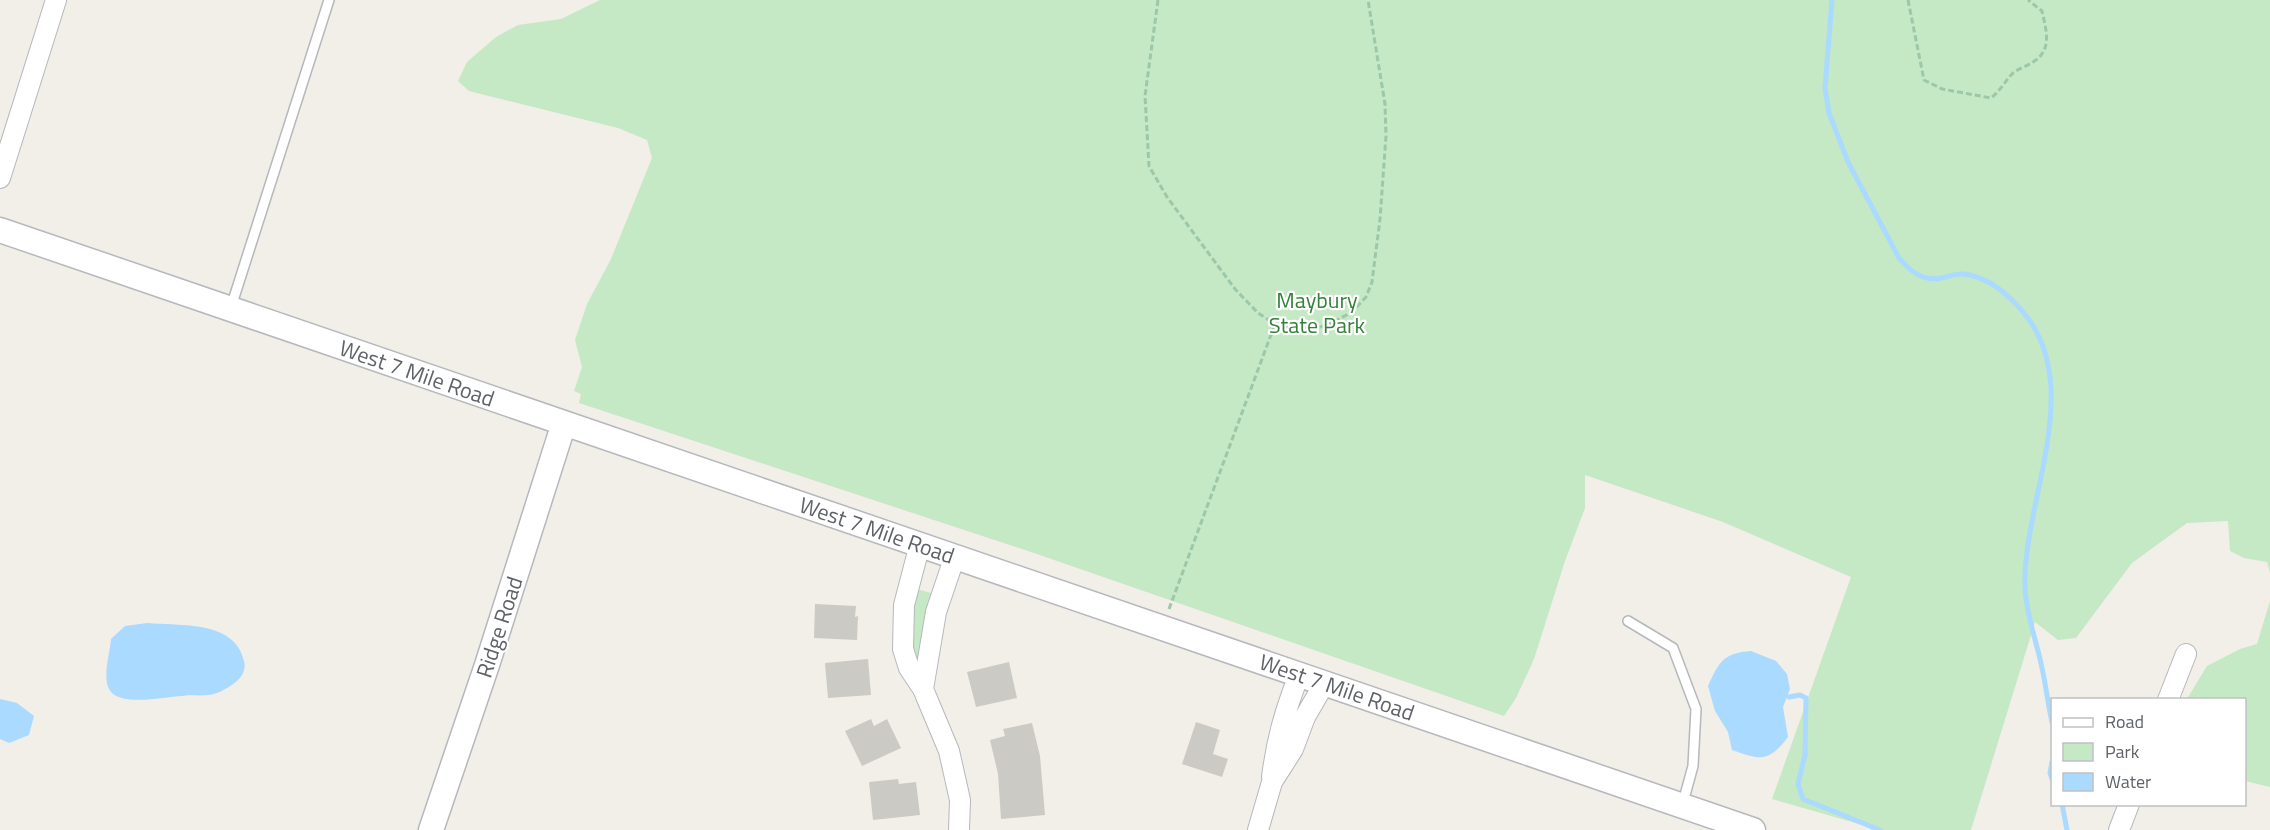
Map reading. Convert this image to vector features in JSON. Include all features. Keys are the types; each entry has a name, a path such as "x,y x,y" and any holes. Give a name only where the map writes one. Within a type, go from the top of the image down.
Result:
{"street":[{"path":"0,178 56,0"},
{"name":"West 7 Mile Road","path":"0,230 1753,830"},
{"name":"Ridge Road","path":"431,830 487,665 564,423"},
{"path":"920,544 904,605 903,649 909,668 923,689 949,751 960,800 959,830"},
{"path":"923,689 936,612 955,556"},
{"path":"2168,698 2186,654"},
{"path":"1258,830 1272,782 1276,743 1299,675"},
{"path":"1272,782 1293,749 1305,717 1324,684"},
{"path":"2119,830 2128,806"}],"lane":[{"path":"230,309 329,0"},
{"path":"1628,621 1672,648 1696,709 1694,766 1682,806"}],"path":[{"path":"1158,0 1145,96 1149,166 1167,197 1235,289 1258,313 1275,324 1301,330 1326,326 1352,312 1366,297 1372,282 1380,219 1386,136 1385,104 1368,0"},
{"path":"1908,0 1924,80 1942,89 1991,98 2001,91 2012,74 2045,52 2047,38 2042,11 2028,0"},
{"path":"1162,627 1275,324"}],"green space":[{"name":"Maybury State Park","path":"600,0 2270,0 2270,573 2267,562 2244,558 2230,551 2228,521 2187,523 2132,563 2076,638 2058,640 2035,622 1971,830 1880,830 1772,799 1851,577 1723,522 1585,475 1585,508 1565,561 1534,659 1516,698 1504,716 1031,552 579,403 581,394 574,391 582,367 575,340 587,304 611,259 652,158 647,140 618,128 469,91 458,81 467,62 496,37 518,25 561,19"},
{"path":"915,591 931,593 931,602 920,662 915,664 910,628"},
{"path":"2270,601 2270,787 2246,781 2246,698 2188,698 2207,666 2240,649 2257,644"}],"water":[{"path":"147,623 204,628 230,638 239,648 244,661 242,676 231,686 212,694 145,700 125,699 117,696 111,692 107,681 111,639 125,626"},
{"path":"1751,651 1776,661 1787,674 1790,689 1783,707 1788,737 1775,751 1763,757 1750,756 1732,750 1728,732 1715,711 1708,686 1723,660 1734,654"},
{"path":"0,699 17,703 34,716 29,735 9,743 0,739"}],"building":[{"path":"815,604 856,606 857,640 814,638"},
{"path":"868,659 871,695 828,698 825,663"},
{"path":"1009,662 1017,698 976,707 967,672"},
{"path":"871,719 874,726 887,719 901,748 862,766 845,731"},
{"path":"1196,722 1220,730 1213,754 1228,759 1222,777 1182,764"},
{"path":"1032,723 1040,756 1045,815 1001,819 998,774 990,740 1005,736 1003,729"},
{"path":"898,779 899,784 916,782 920,815 873,820 869,782"}],"waterway":[{"path":"1832,0 1825,88 1829,113 1848,162 1899,258 1912,271 1923,277 1934,279 1964,274 1990,283 2012,300 2024,313 2042,343 2050,376 2051,411 2047,447 2032,520 2025,588 2027,608 2051,717"},
{"path":"1789,697 1800,695 1806,698 1805,755 1798,784 1803,799 1880,830"},
{"path":"2051,768 2051,776"},
{"path":"2062,806 2067,830"}]}
